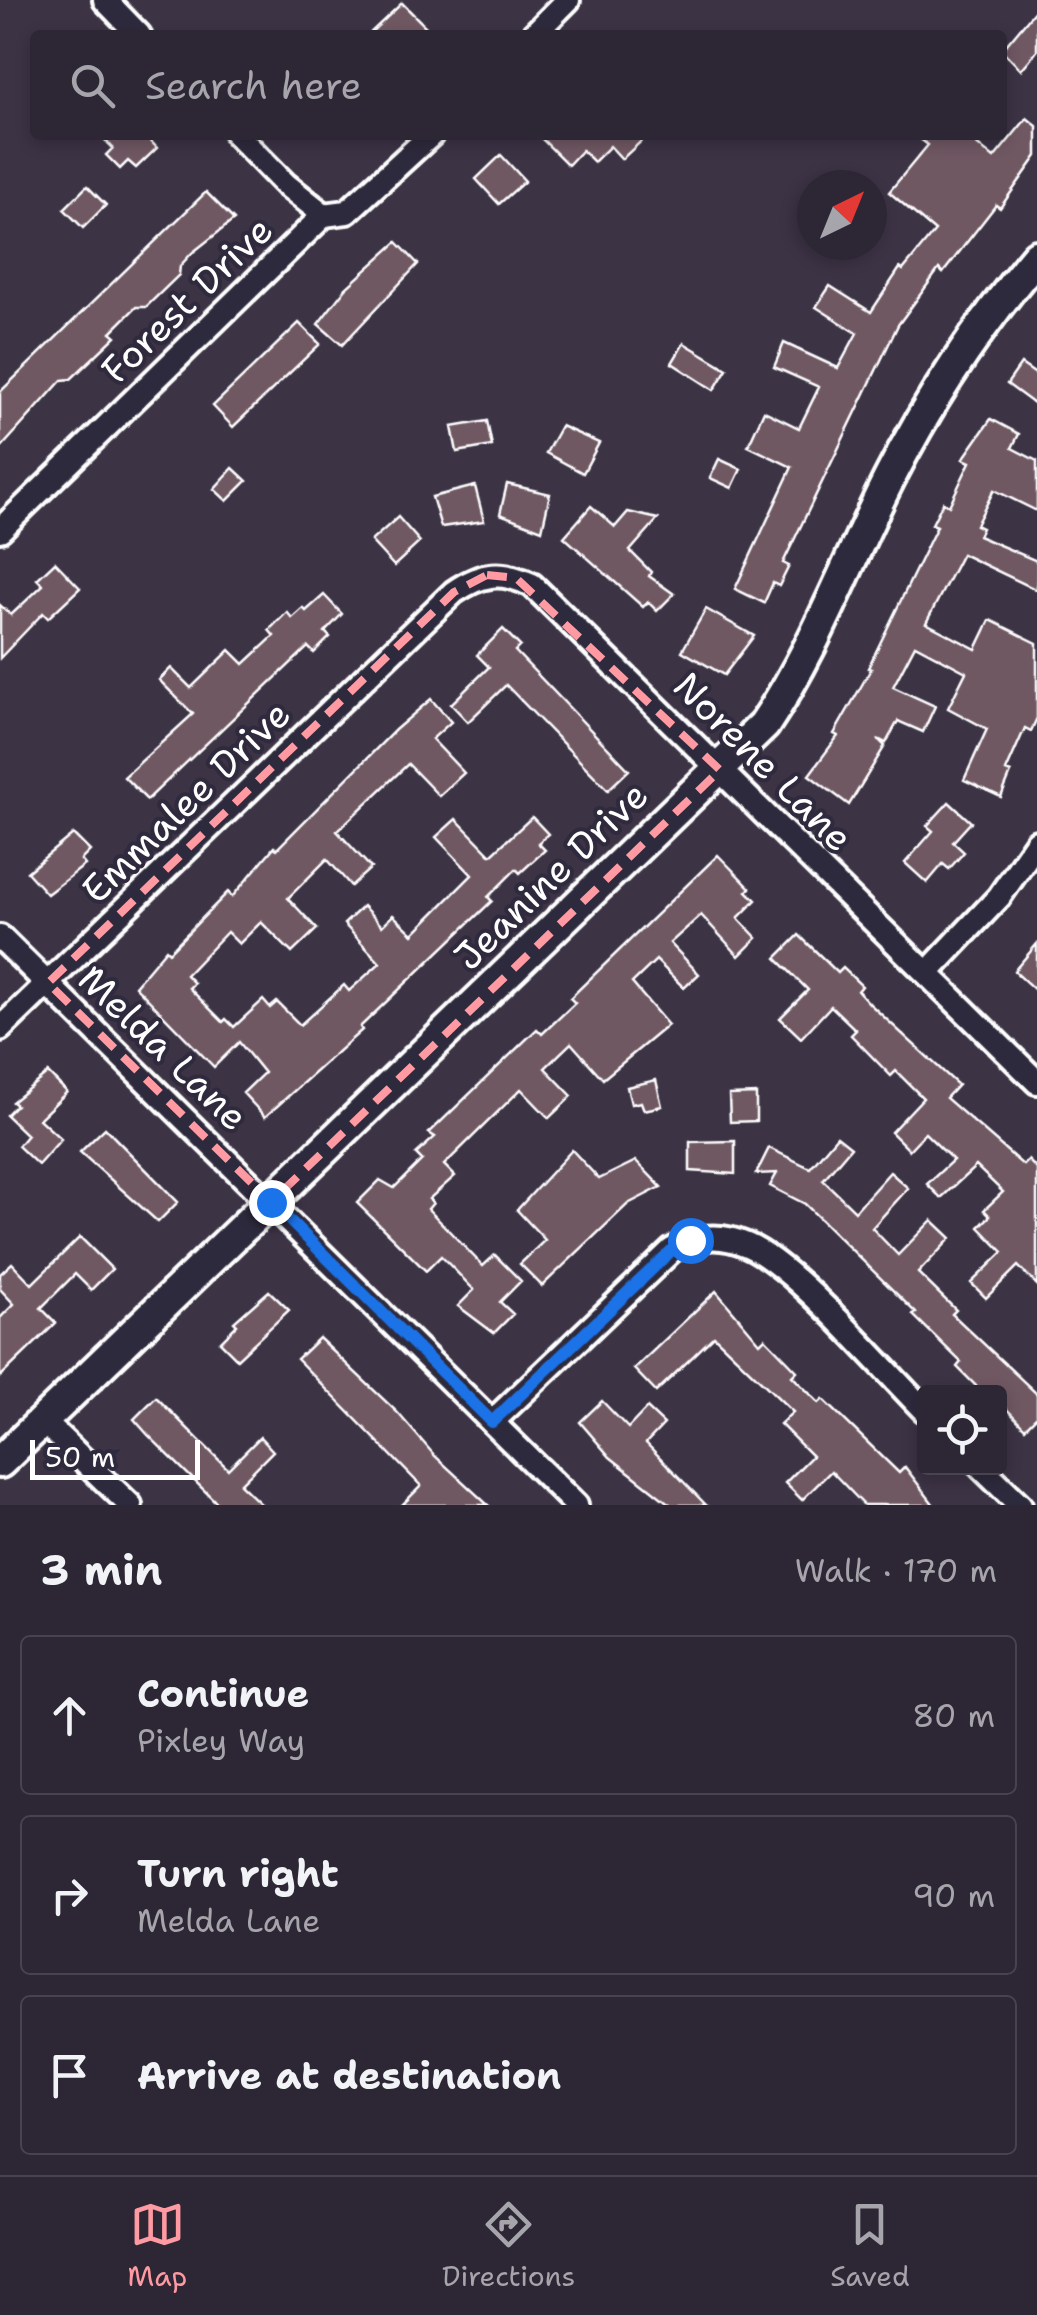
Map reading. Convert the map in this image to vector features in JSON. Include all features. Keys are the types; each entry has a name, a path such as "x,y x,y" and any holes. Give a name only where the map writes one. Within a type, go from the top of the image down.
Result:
{"street":[{"path":"105,0 134,30"},
{"path":"538,30 568,0"},
{"path":"242,140 285,184 324,216"},
{"name":"Forest Drive","path":"0,530 324,216 347,212 426,140"},
{"name":"Jeanine Drive","path":"0,1462 764,725 793,682 889,480 934,399 983,325 1037,256"},
{"name":"Norene Lane","path":"420,624 475,578 502,574 532,586 1037,1082"},
{"name":"Emmalee Drive","path":"0,1029 420,624"},
{"path":"927,973 999,896 1037,842"},
{"name":"Melda Lane","path":"0,937 576,1505"},
{"path":"492,1422 672,1250 704,1236 745,1244 779,1266 917,1403"},
{"path":"42,1422 130,1505"},
{"path":"989,1475 1020,1505"}],"highlighted area":[{"path":"487,575 516,578 720,770 271,1202 48,983 454,592"}],"building":[{"path":"402,3 429,30 373,30"},
{"path":"1037,8 1037,51 1021,70 1007,55 1007,44"},
{"path":"1027,118 1037,126 1037,156 1000,208 996,205 943,273 939,269 898,325 783,563 789,566 779,586 773,583 764,603 735,589 792,467 748,446 764,411 799,428 819,387 774,367 784,343 838,368 857,333 816,307 830,286 871,312 900,268 903,270 935,231 889,192 928,145 922,140 971,140 994,158"},
{"path":"105,140 150,140 157,148 136,168 128,161 120,169 106,155 113,148"},
{"path":"543,140 643,140 622,159 610,146 594,162 582,150 568,165"},
{"path":"501,155 525,181 499,204 476,179"},
{"path":"87,186 106,205 83,228 64,209"},
{"path":"206,192 234,220 192,253 180,266 179,275 146,307 136,307 111,332 116,336 71,379 62,380 0,449 0,392"},
{"path":"397,242 418,264 342,345 318,324 346,288"},
{"path":"299,323 320,344 233,427 213,406"},
{"path":"684,343 727,369 714,390 672,363"},
{"path":"1021,364 1037,375 1037,406 1007,384"},
{"path":"991,419 1019,434 1012,448 1037,461 1037,511 994,490 976,525 982,528 978,536 1037,561 1037,590 962,554 926,623 976,649 990,620 1037,643 1037,718 1031,731 1025,728 1006,771 1011,773 1001,797 964,780 987,729 948,708 966,672 915,645 893,687 935,706 923,732 898,721 886,743 878,739 885,746 849,805 809,775 838,736 834,734 871,669 868,668 937,526 932,524 943,502 949,506 970,462 963,459"},
{"path":"487,421 492,446 457,452 452,427"},
{"path":"561,426 599,443 583,473 546,453"},
{"path":"719,459 741,469 732,488 710,478"},
{"path":"233,468 247,481 227,501 214,489"},
{"path":"507,484 550,494 542,530 500,514"},
{"path":"475,486 484,521 441,527 432,497"},
{"path":"591,506 615,527 628,512 658,519 630,551 651,572 649,576 674,594 657,611 648,602 643,607 564,537"},
{"path":"398,517 420,542 394,566 371,541"},
{"path":"55,562 80,588 48,618 43,613 0,658 0,605 11,615 43,585 37,579"},
{"path":"324,595 342,614 325,632 330,637 314,653 308,647 147,800 124,777 193,714 159,680 171,668 191,688 230,650 244,664 274,636 269,630 287,612 292,618"},
{"path":"706,609 754,636 724,675 682,651"},
{"path":"503,629 520,646 515,651 629,770 608,790 506,685 468,722 451,704 489,667 477,655"},
{"path":"431,699 451,722 432,739 464,773 439,796 408,764 337,831 371,868 351,886 327,859 288,898 317,929 292,953 261,922 239,944 227,932 186,975 194,983 189,988 223,1022 226,1019 234,1027 263,1000 270,1008 277,1002 300,1025 344,985 349,991 380,963 344,924 363,906 382,926 393,915 413,934 472,875 436,837 456,819 491,855 532,817 548,834 538,843 545,850 520,873 516,869 488,897 492,901 360,1027 362,1030 265,1117 243,1093 264,1073 239,1042 214,1067 135,986 166,949 169,952 228,892 232,897 274,847 277,849"},
{"path":"949,802 971,822 953,842 964,852 949,869 943,864 927,883 905,863 933,831 927,826"},
{"path":"73,834 90,851 81,860 85,865 47,894 27,872"},
{"path":"718,855 750,888 747,891 756,900 738,918 757,938 739,956 701,915 670,943 699,974 684,988 656,960 632,983 668,1025 603,1079 571,1043 545,1068 572,1096 549,1118 521,1089 444,1165 455,1176 429,1199 433,1203 428,1209 483,1266 495,1255 521,1281 500,1302 513,1314 494,1333 458,1306 474,1290 441,1256 426,1271 357,1203 380,1180 394,1188 422,1160 416,1154 435,1137 429,1133 537,1029 542,1034 575,1003 570,998"},
{"path":"799,935 838,973 843,968 862,986 858,991 871,1005 958,1085 946,1098 1023,1165 1028,1160 1037,1169 1037,1285 1018,1266 986,1298 971,1283 1003,1252 979,1227 990,1216 984,1210 1003,1192 976,1166 941,1198 927,1184 953,1160 925,1133 909,1150 891,1132 923,1098 896,1071 891,1076 851,1035 856,1030 831,1006 801,1038 780,1018 808,990 776,958"},
{"path":"1037,944 1037,992 1014,971"},
{"path":"48,1073 67,1092 39,1119 61,1139 38,1165 18,1146 27,1135 6,1115 16,1105 12,1102"},
{"path":"656,1080 662,1106 644,1110 641,1102 631,1104 627,1087"},
{"path":"756,1094 756,1121 730,1122 729,1095"},
{"path":"105,1128 178,1202 158,1222 80,1152"},
{"path":"837,1136 851,1147 823,1180 855,1211 890,1172 908,1188 872,1228 898,1255 932,1220 951,1238 918,1273 956,1310 952,1314 1037,1394 1037,1416 1025,1428 1007,1409 1007,1385 975,1385 957,1367 961,1362 913,1315 916,1313 805,1204 770,1186 777,1173 756,1174 769,1148 810,1168"},
{"path":"735,1141 735,1174 690,1171 690,1142"},
{"path":"572,1150 599,1179 636,1161 661,1187 628,1204 542,1286 520,1264 545,1240 517,1210"},
{"path":"80,1237 112,1269 91,1290 75,1274 41,1308 56,1323 0,1377 0,1318 14,1304 0,1289 0,1274 12,1263 32,1284"},
{"path":"269,1291 289,1310 237,1359 220,1342 237,1325 234,1322"},
{"path":"716,1291 760,1343 765,1338 797,1371 792,1376 819,1403 823,1399 899,1473 905,1467 934,1505 864,1505 831,1471 802,1500 785,1483 812,1456 780,1424 793,1412 714,1336 656,1392 634,1369"},
{"path":"319,1338 488,1505 402,1505 421,1486 297,1359"},
{"path":"156,1397 228,1469 260,1437 273,1451 240,1484 262,1505 219,1505 148,1435 134,1419"},
{"path":"602,1401 628,1428 647,1408 664,1424 646,1443 706,1505 671,1505 610,1457 580,1422"}],"route":[{"path":"271,1202 492,1422 672,1250 690,1240"}]}
